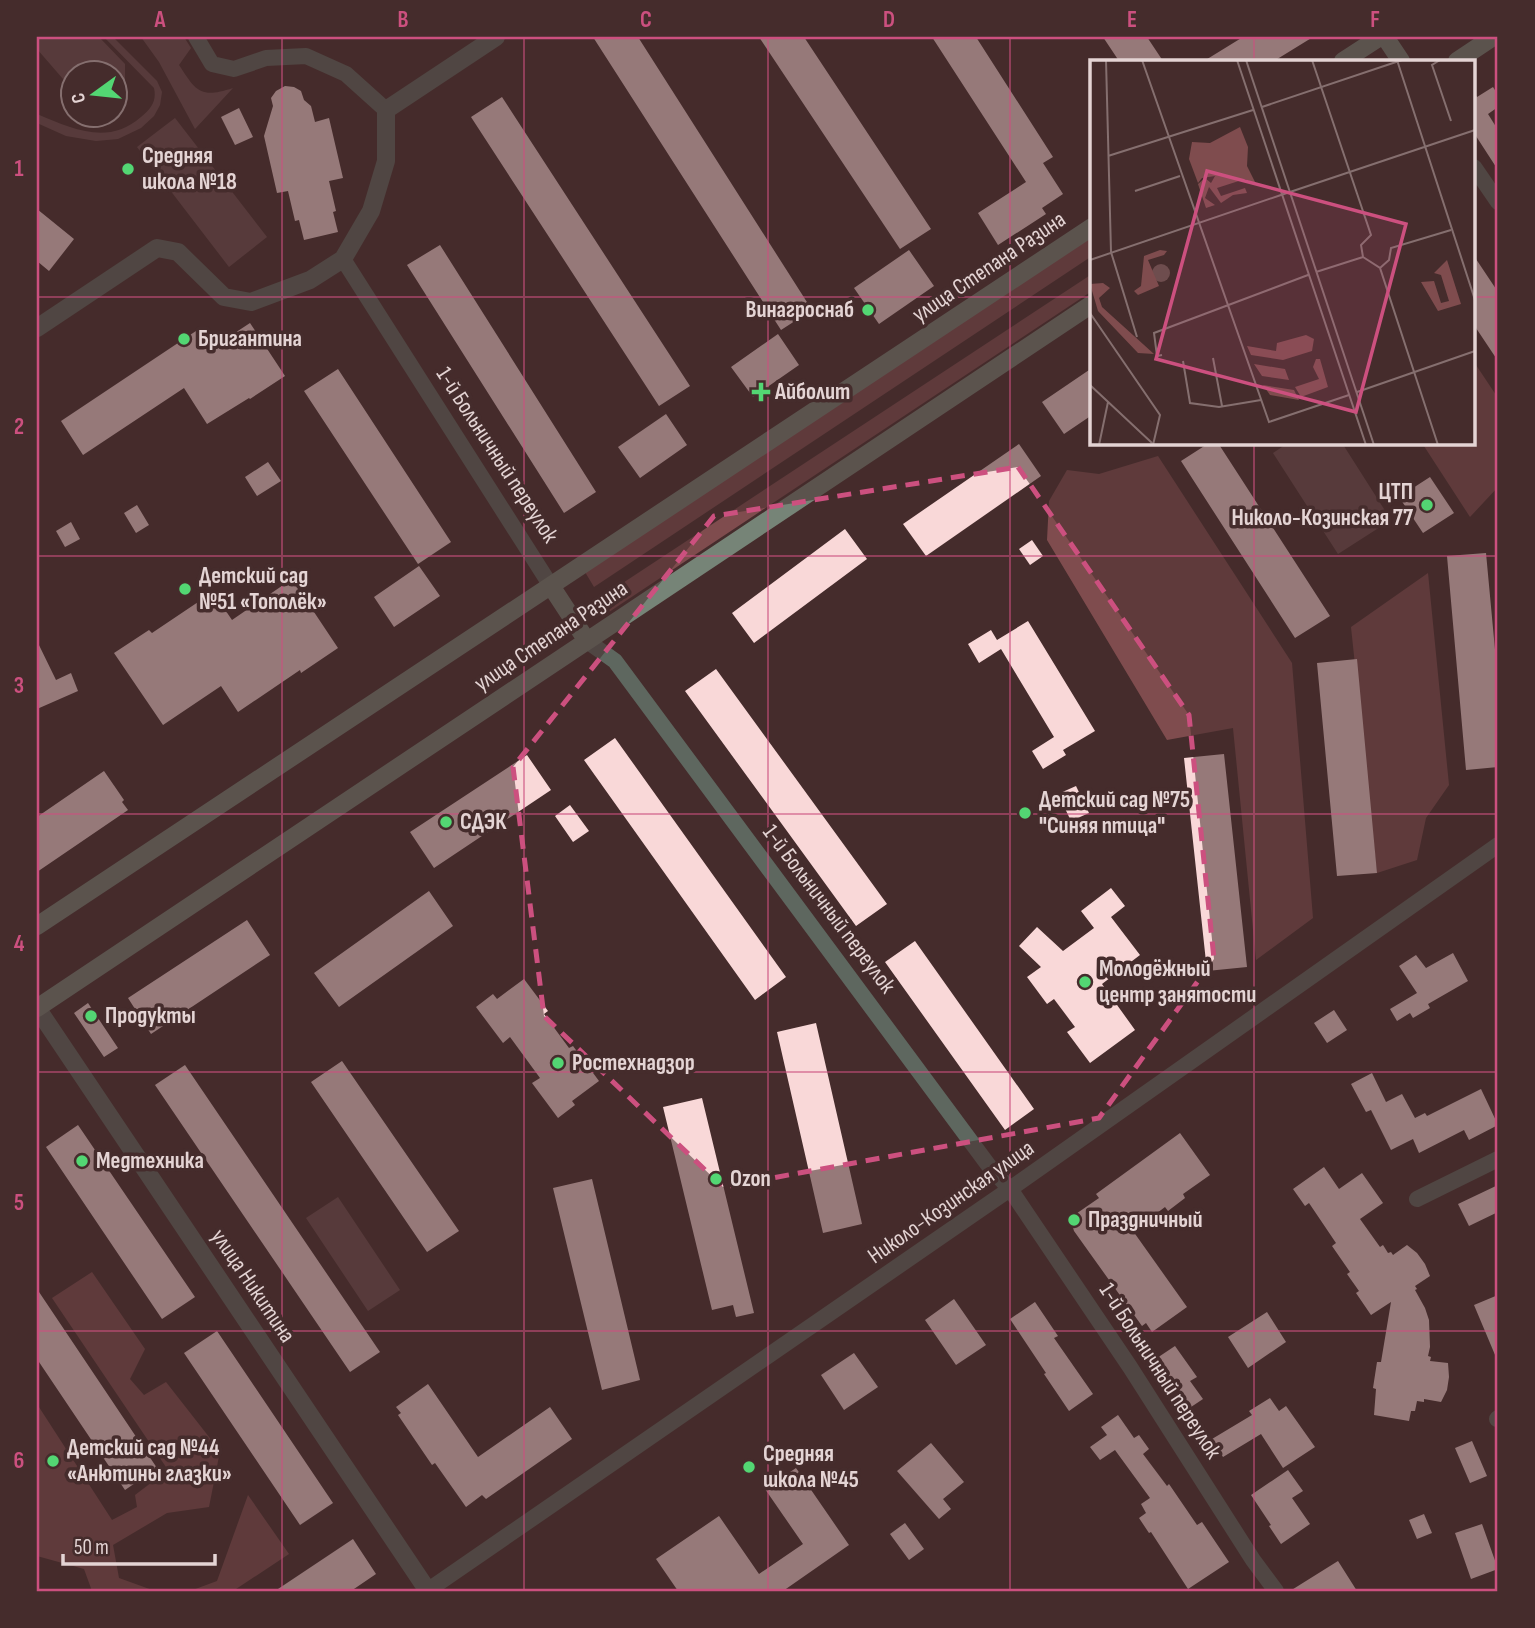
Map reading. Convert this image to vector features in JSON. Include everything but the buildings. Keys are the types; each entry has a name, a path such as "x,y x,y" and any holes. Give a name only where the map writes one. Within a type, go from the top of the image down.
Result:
{"main road":[{"path":"1345,60 1382,37 1400,60"},
{"path":"1458,60 1493,37"},
{"name":"улица Степана Разина","path":"37,926 1090,228"},
{"name":"улица Степана Разина","path":"37,1008 1090,305"},
{"name":"1-й Больничный переулок","path":"551,586 587,641"}],"street":[{"path":"37,328 157,248 178,252 224,297 251,302 310,280 342,259 371,211 386,161 386,110 346,75 306,56 266,58 234,69 212,64 196,37"},
{"path":"386,110 496,37"},
{"path":"1476,170 1498,202"},
{"name":"1-й Больничный переулок","path":"342,259 551,586"},
{"name":"1-й Больничный переулок","path":"587,641 615,661 989,1166 1010,1189 1276,1591"},
{"name":"Николо-Козинская улица","path":"428,1591 1010,1189 1498,845"},
{"name":"улица Никитина","path":"37,1008 428,1591"},
{"path":"1417,1199 1498,1159"}],"highlighted area":[{"path":"1018,467 1189,715 1214,959 1099,1118 723,1187 544,1016 513,767 714,516"}],"shaded area":[{"path":"37,37 99,37 121,60 60,60 60,75 37,49"},
{"path":"104,37 113,37 157,81 162,92 160,105 154,116 141,128 118,139 96,141 66,136 37,123 37,114 60,123 60,130 103,133 130,130 130,125 150,108 155,97 154,88 130,64 130,60 127,60"},
{"path":"141,37 184,37 191,48 179,65 195,87 213,93 233,88 195,129 159,62"},
{"path":"175,118 267,237 229,267 137,147"},
{"path":"1090,238 1090,257 594,587 585,572"},
{"path":"1090,275 1090,292 606,614 597,600"},
{"path":"1476,365 1498,398 1498,487 1470,517 1423,444 1476,444"},
{"path":"1286,444 1343,444 1391,520 1338,554 1273,453"},
{"path":"1158,456 1292,663 1313,918 1256,960 1233,728 1167,740 1047,540 1049,501 1067,470 1099,474"},
{"path":"1428,573 1449,785 1426,818 1417,860 1377,873 1351,627"},
{"path":"338,1197 400,1290 368,1311 306,1218"},
{"path":"92,1272 145,1349 130,1379 144,1395 166,1382 220,1451 209,1507 167,1513 113,1545 119,1578 155,1591 92,1591 84,1569 37,1556 37,1404 112,1520 137,1507 135,1495 168,1470 52,1298"},
{"path":"248,1495 289,1554 233,1591 190,1591 217,1581"}],"place":[{"name":"Средняя школа №18","path":"128,169"},
{"name":"Винагроснаб","path":"868,310"},
{"name":"Бригантина","path":"184,339"},
{"name":"Айболит","path":"761,392"},
{"name":"ЦТП Николо-Козинская 77","path":"1427,505"},
{"name":"Детский сад №51 «Тополёк»","path":"185,589"},
{"name":"Детский сад №75 \"Синяя птица\"","path":"1025,813"},
{"name":"СДЭК","path":"446,822"},
{"name":"Молодёжный центр занятости","path":"1085,982"},
{"name":"Продукты","path":"91,1016"},
{"name":"Ростехнадзор","path":"558,1063"},
{"name":"Медтехника","path":"82,1161"},
{"name":"Ozon","path":"716,1179"},
{"name":"Праздничный","path":"1074,1220"},
{"name":"Детский сад №44 «Анютины глазки»","path":"53,1461"},
{"name":"Средняя школа №45","path":"749,1467"}]}
